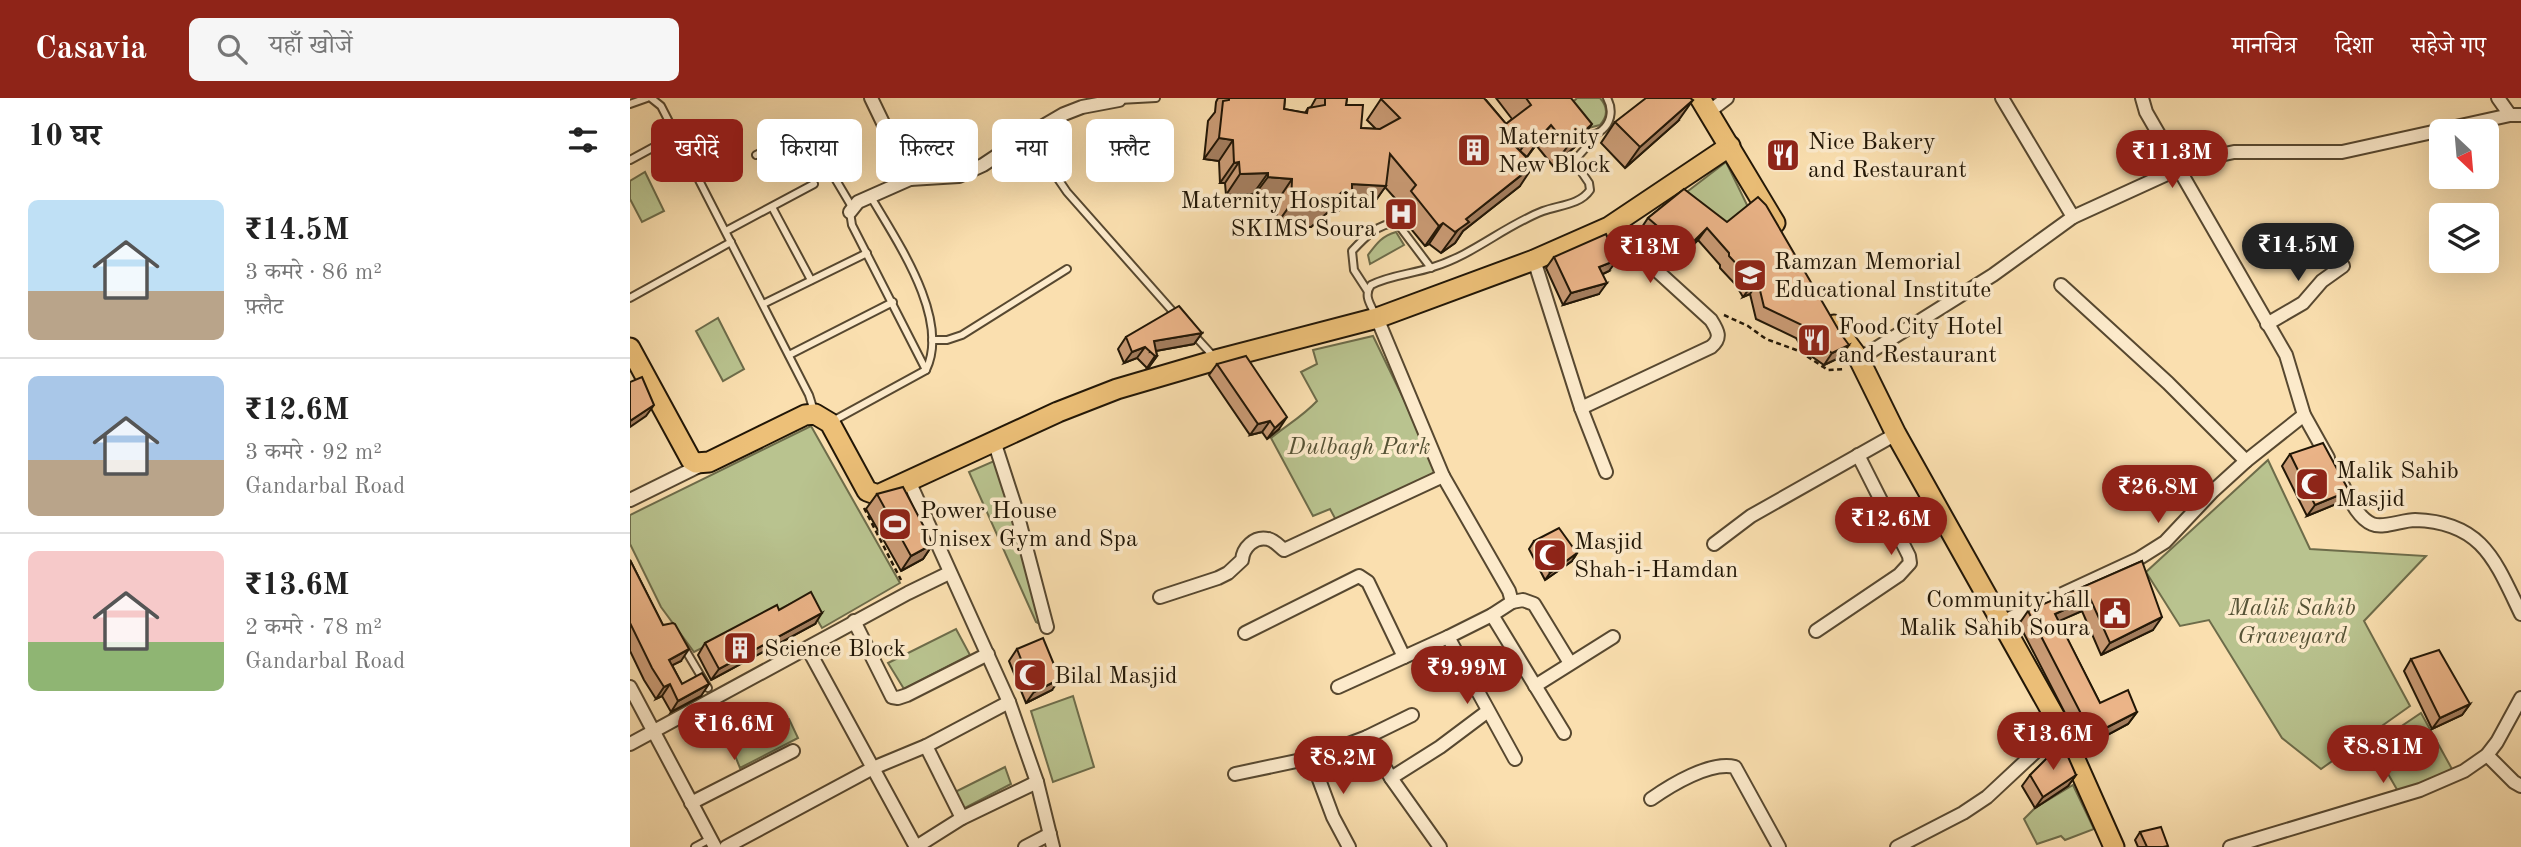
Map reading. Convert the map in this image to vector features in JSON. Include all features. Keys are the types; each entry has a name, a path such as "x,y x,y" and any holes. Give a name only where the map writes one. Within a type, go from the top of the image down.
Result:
{"main road":[{"path":"1705,104 1787,243"},
{"path":"630,348 695,463 703,464 805,415 822,418 867,491 874,495 882,494 994,441 1117,388 1377,318 1534,260 1609,227 1730,146"},
{"path":"1822,303 1843,340 1859,359 1896,434 2061,728 2114,847"}],"street":[{"path":"871,98 881,119"},
{"path":"1705,104 1727,98"},
{"path":"2002,98 2073,217"},
{"path":"2141,98 2146,113 2286,355 2304,415 2356,509 2365,519 2377,525 2410,520 2430,521 2452,525 2471,534 2497,565 2521,614"},
{"path":"2498,98 2515,115"},
{"path":"1059,119 1082,107 1118,99"},
{"path":"1859,359 1993,275 2073,217 2178,169 2234,152 2342,152 2515,115"},
{"path":"851,210 904,182"},
{"path":"1581,408 1711,347 1719,336 1712,320 1609,227"},
{"path":"1534,260 1581,408 1606,472"},
{"path":"2267,324 2303,303 2322,281 2343,266"},
{"path":"2061,285 2168,383 2246,461"},
{"path":"1377,318 1443,476 1509,591 1512,602"},
{"path":"2002,622 2138,559 2165,542 2213,491 2304,415"},
{"path":"1714,544 1751,516 1896,434"},
{"path":"994,441 1048,626"},
{"path":"1816,631 1899,575 1910,564 1909,556 1858,455"},
{"path":"630,500 703,464"},
{"path":"1160,597 1228,573 1242,560 1243,553 1256,540 1265,538 1284,550 1290,548 1443,476"},
{"path":"909,481 1009,702 1037,782 1051,841 1025,847"},
{"path":"630,744 808,649 854,621 949,573"},
{"path":"1245,633 1359,576 1368,582 1404,657"},
{"path":"1338,687 1448,637 1512,602 1523,600 1534,604 1570,663"},
{"path":"1492,615 1564,733"},
{"path":"854,621 892,697 906,695 988,654"},
{"path":"1448,637 1515,759"},
{"path":"1535,686 1613,637"},
{"path":"808,649 916,847 961,818 1037,782"},
{"path":"630,687 713,843"},
{"path":"2230,847 2420,790 2464,771 2487,755 2521,698"},
{"path":"726,847 873,768 926,746 1009,702"},
{"path":"1391,778 1440,747 1488,711"},
{"path":"1236,774 1311,758 1367,737 1412,715"},
{"path":"1897,847 1963,813 1987,797 2061,728"},
{"path":"1367,737 1391,778 1440,847"},
{"path":"926,746 961,818"},
{"path":"691,803 793,751"},
{"path":"2487,755 2521,786"},
{"path":"1311,758 1332,817 1349,847"},
{"path":"1651,799 1682,779 1721,766 1735,767 1779,847"}],"lane":[{"path":"630,104 649,98 661,106 668,119"},
{"path":"1118,99 1156,98"},
{"path":"1569,127 1582,135 1590,136 1604,130 1609,123 1611,108 1607,98"},
{"path":"756,155 797,135 814,143 851,210 852,225 926,370"},
{"path":"1367,290 1379,281 1431,268 1477,249 1540,212 1586,197 1590,190 1589,183 1574,162 1589,144 1590,136"},
{"path":"630,160 651,149"},
{"path":"700,182 822,418 926,370 930,361 932,340 928,309 916,276 871,197"},
{"path":"1060,182 1181,320"},
{"path":"726,231 814,184"},
{"path":"772,207 811,280"},
{"path":"1377,318 1367,298 1367,290 1354,270 1352,251 1370,234 1388,223 1396,223 1431,268"},
{"path":"630,298 731,242"},
{"path":"762,304 867,253"},
{"path":"932,340 947,340 962,335 1067,269"},
{"path":"789,355 893,302"},
{"path":"1190,330 1216,360"},
{"path":"677,639 708,688"},
{"path":"695,847 713,843"}],"path":[{"path":"1712,320 1726,314 1766,340 1799,351 1828,370 1845,369 1859,359"},
{"path":"867,491 859,500 908,593"}],"green space":[{"path":"1577,98 1600,98 1606,112 1600,125 1584,129 1573,102"},
{"path":"1726,162 1749,209 1719,234 1675,201"},
{"path":"645,172 664,211 642,222 630,199 630,181"},
{"path":"1396,232 1404,245 1370,264 1368,255 1374,247 1383,238"},
{"path":"718,318 744,369 723,381 696,331"},
{"name":"Dulbagh Park","path":"1373,336 1440,474 1337,522 1330,509 1313,516 1271,438 1317,401 1301,372 1317,364 1313,350"},
{"path":"811,426 900,583 822,628 804,597 694,652 661,607 630,544 630,515"},
{"name":"Malik Sahib Graveyard","path":"2268,460 2310,549 2426,556 2364,621 2410,706 2321,769 2282,738 2209,620 2180,626 2146,572"},
{"path":"994,461 1042,625 1036,622 969,472"},
{"path":"956,629 970,655 904,689 888,663"},
{"path":"1073,696 1094,767 1053,782 1031,711"},
{"path":"2421,713 2452,769 2399,793 2372,746"},
{"path":"789,719 798,738 740,768 732,748"},
{"path":"1005,767 1011,784 963,809 955,792"},
{"path":"2073,785 2094,829 2065,840 2061,836 2037,844 2024,819 2035,808"}],"building":[{"path":"1229,98 1285,98 1284,109 1307,113 1308,108 1325,105 1325,98 1347,98 1346,105 1363,105 1361,128 1380,129 1400,118 1382,98 1484,98 1506,124 1531,105 1526,98 1571,98 1592,124 1568,146 1551,125 1541,136 1534,130 1516,147 1534,165 1466,219 1469,222 1455,232 1443,223 1439,226 1411,191 1416,185 1390,154 1386,186 1352,184 1352,192 1342,192 1326,206 1291,204 1292,179 1268,177 1268,173 1240,174 1239,162 1234,163 1233,140 1219,138 1223,101"},
{"path":"1646,98 1693,100 1640,147 1615,122"},
{"path":"1684,189 1727,222 1758,197 1766,205 1849,345 1832,353 1812,339 1804,326 1764,307 1758,282 1752,285 1707,228 1685,250 1648,218"},
{"path":"1606,234 1617,260 1599,267 1607,283 1571,293 1554,257"},
{"path":"1179,306 1202,333 1154,341 1157,356 1145,347 1132,352 1126,337"},
{"path":"1246,356 1287,417 1275,428 1270,421 1258,424 1217,364"},
{"path":"642,377 654,405 630,421 630,382"},
{"path":"2323,443 2349,491 2315,505 2290,454"},
{"path":"903,487 933,544 911,556 877,494"},
{"name":"Masjid Shah-i-Hamdan","path":"1559,528 1577,553 1550,573 1534,541"},
{"path":"630,560 663,625 675,624 689,649 669,660 682,684 702,673 709,684 678,701 670,684 664,687 652,668 630,623"},
{"path":"2142,561 2162,617 2110,643 2090,598 2055,614 2100,703 2128,690 2137,712 2092,735 2028,611"},
{"path":"811,592 822,613 719,669 705,643 777,605 779,610"},
{"path":"1043,638 1060,679 1034,692 1017,649"},
{"path":"2439,650 2470,704 2440,718 2411,659"},
{"path":"2062,743 2076,775 2043,797 2030,775"},
{"path":"2161,827 2168,846 2147,847 2140,832"}],"place":[{"name":"Maternity New Block","path":"1474,150"},
{"name":"Nice Bakery and Restaurant","path":"1783,155"},
{"name":"Maternity Hospital SKIMS Soura","path":"1401,214"},
{"name":"Ramzan Memorial Educational Institute","path":"1750,275"},
{"name":"Food City Hotel and Restaurant","path":"1814,340"},
{"name":"Malik Sahib Masjid","path":"2312,484"},
{"name":"Power House Unisex Gym and Spa","path":"895,524"},
{"name":"Masjid Shah-i-Hamdan","path":"1550,555"},
{"name":"Community hall Malik Sahib Soura","path":"2115,613"},
{"name":"Science Block","path":"740,648"},
{"name":"Bilal Masjid","path":"1030,675"}]}
